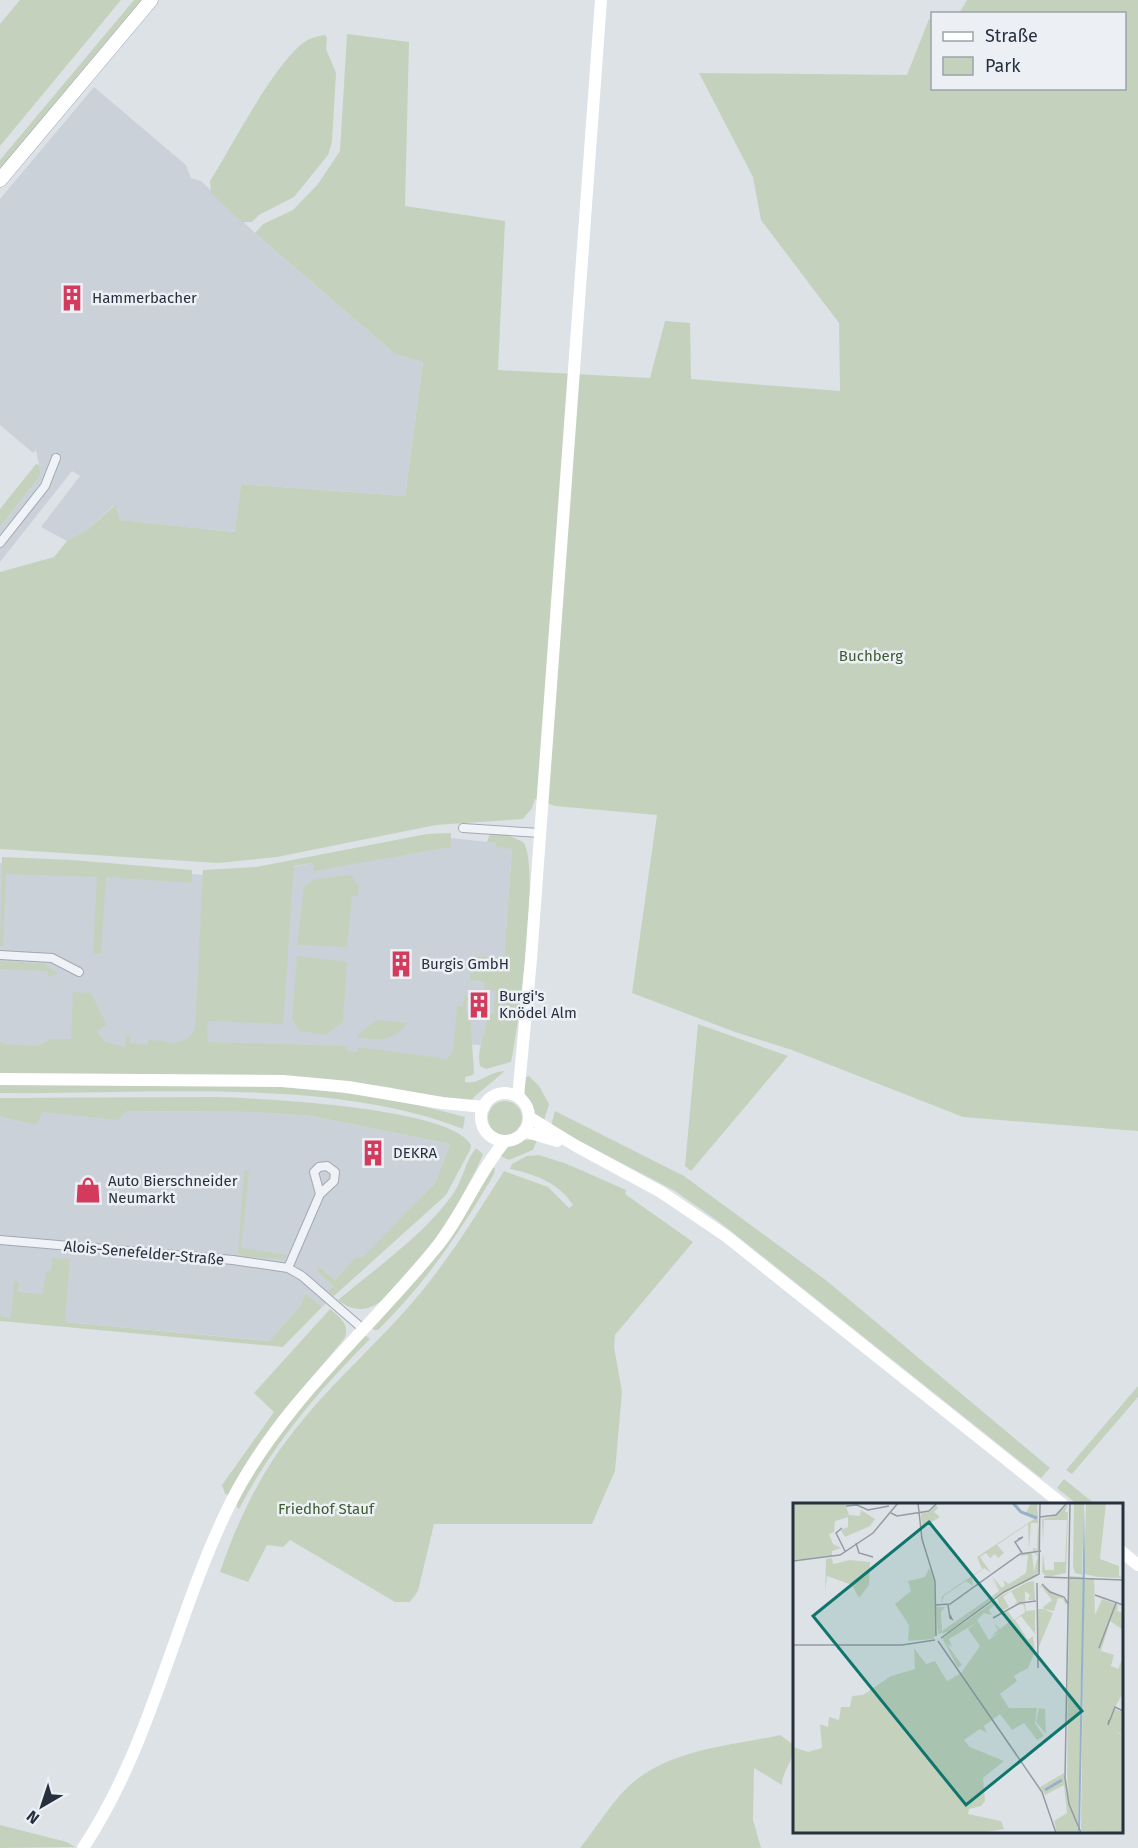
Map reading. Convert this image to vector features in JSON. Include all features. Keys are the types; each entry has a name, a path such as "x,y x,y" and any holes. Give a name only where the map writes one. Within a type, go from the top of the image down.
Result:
{"main road":[{"path":"0,180 151,0"}],"street":[{"path":"518,1097 540,833 601,0"},
{"path":"0,543 45,486 56,458"},
{"path":"463,828 540,833"},
{"path":"0,956 52,958 79,972"},
{"path":"505,1094 522,1048"},
{"path":"0,1078 283,1081 348,1087 442,1103 484,1107"},
{"path":"442,1103 482,1122 490,1135 505,1141 516,1138 524,1131 529,1117 526,1105 518,1097 505,1094 492,1098 484,1107 482,1122"},
{"path":"529,1117 576,1146 661,1192 726,1236 1061,1503"},
{"path":"524,1131 576,1146"},
{"path":"482,1171 490,1135"},
{"path":"82,1848 113,1797 135,1753 197,1582 240,1485 289,1413 436,1247 482,1171 505,1141"},
{"path":"288,1268 320,1194"},
{"name":"Alois-Senefelder-Straße","path":"0,1240 233,1260 288,1268 302,1276 363,1329"},
{"path":"1123,1553 1138,1565"}],"shaded area":[{"path":"94,87 186,165 191,178 201,181 255,233 395,354 423,362 405,496 241,484 236,532 119,520 114,505 90,528 67,541 41,527 80,476 72,471 0,562 0,527 41,475 36,450 33,453 0,425 0,199"},
{"path":"451,838 497,843 512,849 504,959 470,981 484,982 495,991 493,1015 488,1014 487,1029 481,1045 458,1044 456,1069 0,1051 0,863 239,877 418,843 451,846"},
{"path":"43,1112 253,1112 311,1116 450,1144 435,1183 362,1259 356,1258 335,1280 319,1266 316,1270 333,1286 328,1291 334,1296 322,1307 305,1293 300,1306 271,1341 0,1316 0,1116 15,1118"}],"green space":[{"path":"20,0 121,0 0,146 0,24"},
{"path":"134,0 144,0 0,171 0,160"},
{"name":"Buchberg","path":"967,0 1138,0 1138,1131 963,1117 792,1050 735,1032 632,993 657,815 555,806 535,799 532,808 523,819 436,825 277,857 218,863 0,849 0,572 54,557 67,541 90,528 115,505 120,520 235,532 241,484 405,496 423,362 395,354 255,233 263,224 293,210 318,184 340,151 347,34 409,42 405,206 505,221 498,370 650,378 665,321 690,323 691,379 840,391 839,323 761,220 753,177 699,73 907,75 929,19 931,19 931,90 1126,90 1126,12 960,12"},
{"path":"325,35 326,49 336,73 332,142 328,155 294,197 259,215 252,222 242,222 211,193 210,181 279,69 303,43"},
{"path":"36,464 39,465 41,475 0,527 0,509"},
{"path":"451,833 451,847 314,871 313,863 294,866 283,1024 208,1021 207,1042 347,1046 347,1051 357,1052 358,1047 447,1059 453,1050 457,1006 463,1006 464,996 467,996 465,1013 470,1013 474,1072 473,1075 465,1077 465,1082 475,1082 494,1073 505,1071 474,1097 470,1104 388,1087 334,1080 0,1074 0,1041 4,1044 39,1046 51,1039 71,1039 73,992 91,993 107,1025 97,1031 105,1042 125,1047 126,1036 130,1036 130,1043 147,1045 149,1039 175,1043 191,1035 195,1029 203,870 256,867 427,834"},
{"path":"490,833 508,835 523,842 528,856 530,881 526,948 511,1062 486,1069 480,1066 479,1053 488,1014 493,1014 495,991 484,989 484,982 470,981 472,956 504,958 512,849 496,847 496,843 487,842"},
{"path":"2,857 192,870 192,883 106,877 101,953 93,953 97,877 6,874 3,946 0,946"},
{"path":"351,876 359,886 358,896 352,896 347,947 297,945 304,887 313,880"},
{"path":"297,956 347,962 343,1022 326,1035 299,1031 292,1019"},
{"path":"0,961 45,964 58,974 48,977 48,971 0,969"},
{"path":"376,1020 409,1023 392,1037 375,1039 357,1036"},
{"path":"698,1024 788,1056 691,1171 685,1166"},
{"path":"529,1076 539,1086 549,1104 543,1124 531,1109 526,1098 523,1078"},
{"path":"0,1083 175,1083 292,1088 408,1103 465,1117 463,1129 410,1112 354,1101 295,1095 174,1091 0,1093"},
{"path":"214,1097 309,1103 393,1113 456,1132 471,1145 446,1195 334,1296 328,1291 333,1286 316,1270 319,1266 335,1280 356,1257 362,1258 435,1183 450,1144 311,1116 253,1112 126,1111 118,1120 43,1112 36,1125 0,1116 0,1098"},
{"path":"505,1101 517,1106 522,1118 517,1130 505,1135 493,1130 488,1118 493,1106"},
{"path":"555,1111 684,1176 827,1281 1050,1468 1041,1478 722,1224 675,1191 551,1126"},
{"path":"525,1140 537,1140 533,1150 509,1160 498,1155 506,1148"},
{"path":"476,1148 483,1154 476,1171 434,1240 400,1284 383,1300 368,1308 352,1308 338,1300 429,1223 453,1194"},
{"name":"Friedhof Stauf","path":"539,1155 567,1164 626,1190 625,1194 693,1242 615,1335 614,1347 622,1392 615,1471 592,1524 434,1524 418,1591 410,1602 395,1602 290,1540 283,1547 267,1545 248,1582 220,1572 250,1499 281,1448 319,1401 390,1327 432,1279 504,1171 548,1187 569,1208 573,1205 554,1185 510,1169 512,1164 527,1156"},
{"path":"492,1167 495,1168 494,1174 469,1216 441,1256 395,1312 378,1330 374,1330 372,1327"},
{"path":"244,1171 249,1171 241,1248 287,1255 284,1259 245,1257 238,1253"},
{"path":"52,1258 70,1259 65,1322 270,1341 300,1306 305,1293 322,1307 283,1347 0,1321 0,1316 11,1317 14,1281 19,1282 18,1292 43,1294 46,1271 51,1271"},
{"path":"330,1309 341,1318 345,1325 344,1339 280,1416 229,1495 225,1494 222,1485 274,1412 254,1393"},
{"path":"365,1335 370,1339 298,1419 267,1462 239,1509 237,1507 242,1490 253,1469 271,1444 312,1393"},
{"path":"1138,1386 1138,1397 1072,1474 1066,1470"},
{"path":"1064,1479 1094,1503 1076,1503 1057,1488"},
{"path":"780,1735 793,1744 793,1755 782,1785 754,1768 753,1820 761,1848 580,1848 622,1793 638,1778 675,1758"},
{"path":"0,1825 67,1842 75,1847 0,1848"}],"place":[{"name":"Hammerbacher","path":"72,298"},
{"name":"Burgis GmbH","path":"401,964"},
{"name":"Burgi's Knödel Alm","path":"479,1005"},
{"name":"DEKRA","path":"373,1153"},
{"name":"Auto Bierschneider Neumarkt","path":"88,1190"}]}
